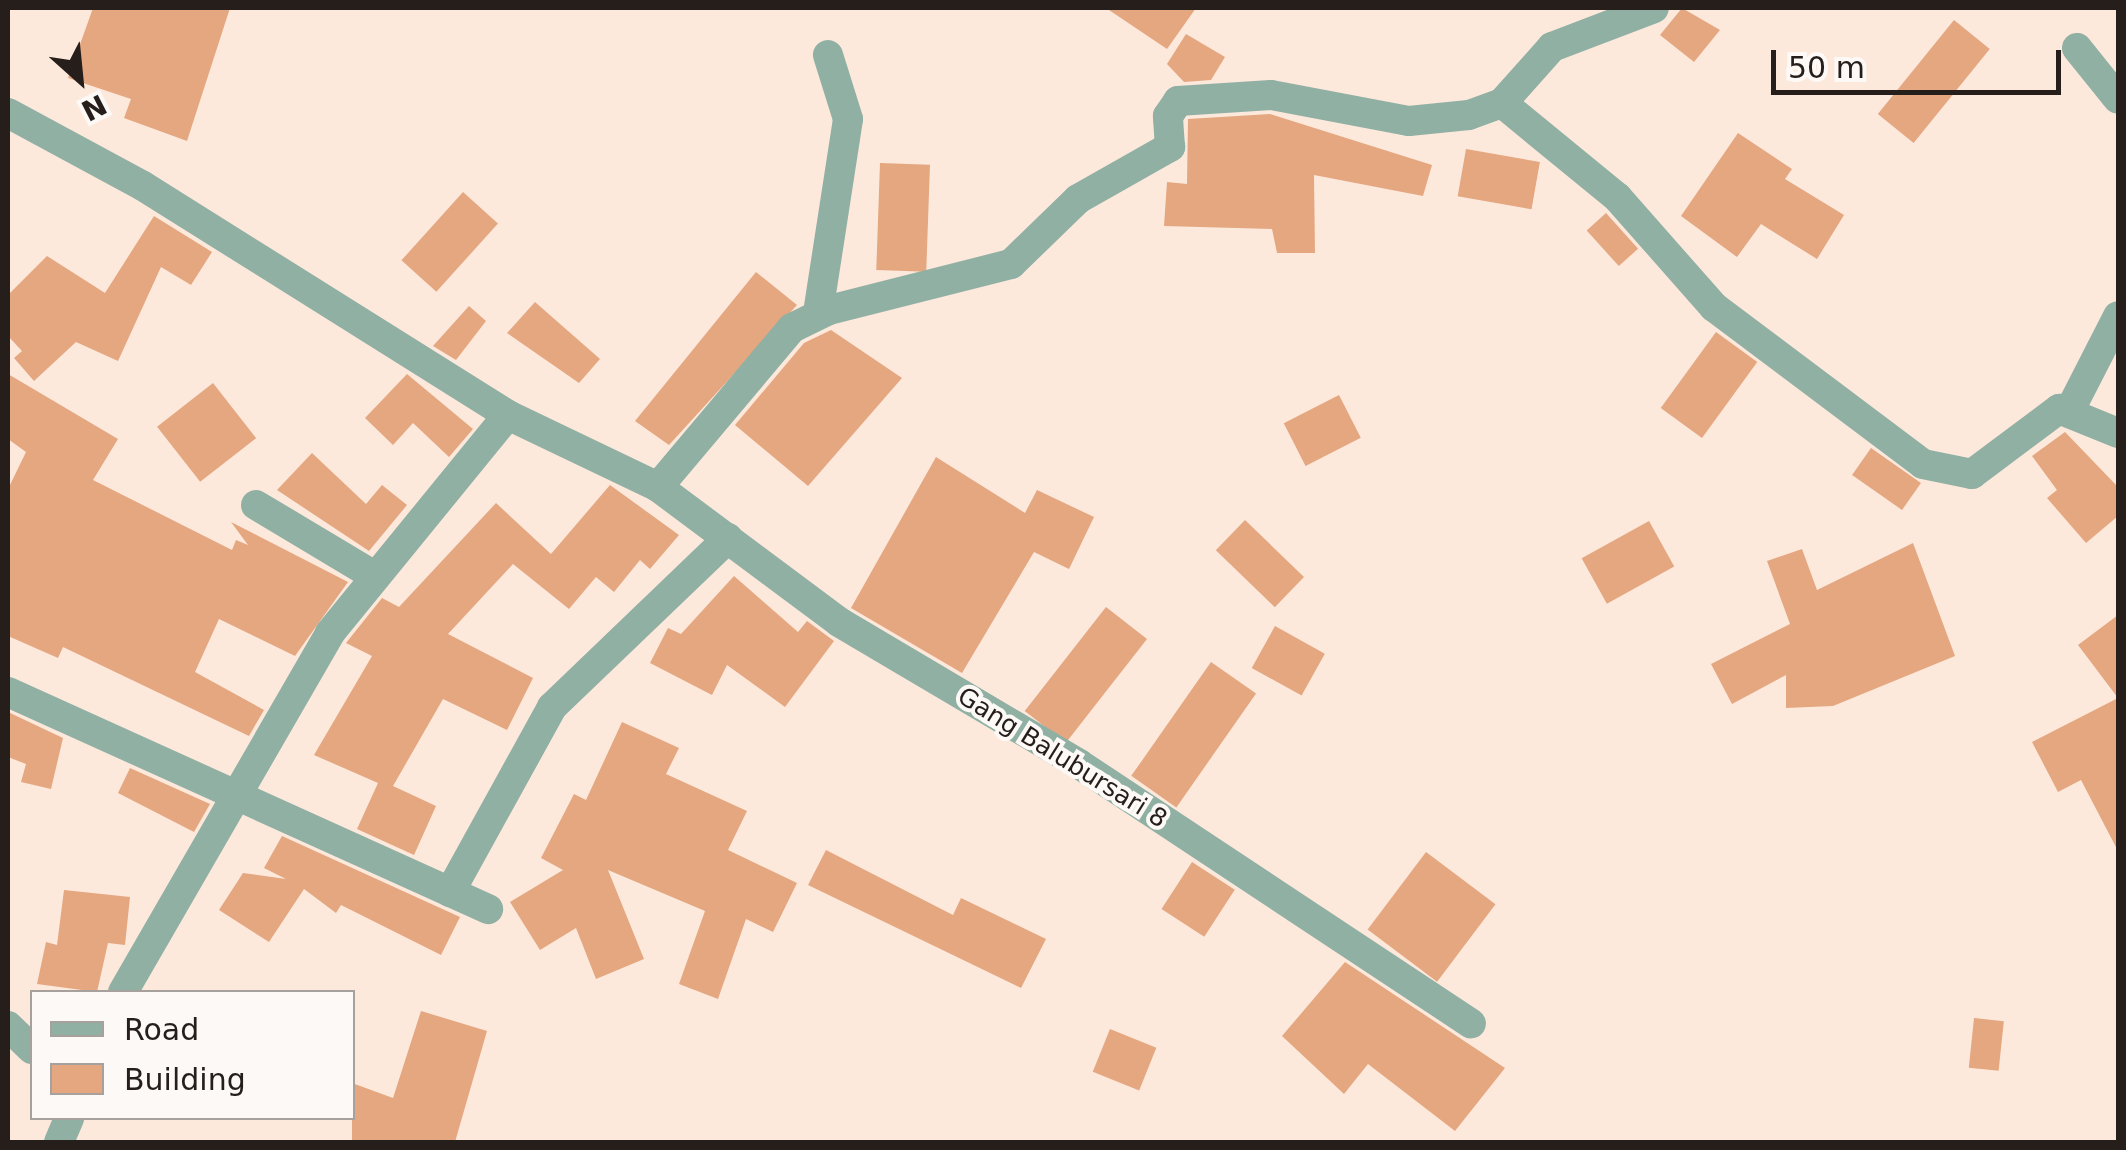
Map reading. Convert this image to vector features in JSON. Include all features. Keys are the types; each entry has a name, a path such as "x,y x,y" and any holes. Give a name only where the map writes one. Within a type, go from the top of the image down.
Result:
{"street":[{"path":"658,487 780,340 818,313 1011,264 1078,199 1170,147 1168,116 1178,101 1271,95 1409,121 1502,103 1552,47 1639,11"},
{"path":"2076,48 2118,99"},
{"path":"818,313 848,119 828,55"},
{"path":"1502,103 1617,197 1714,308 1924,464 1972,474 2071,408 2118,316"},
{"name":"Gang Balubursari 8","path":"8,113 143,186 508,415 658,487 839,622 1079,764 1470,1023"},
{"path":"2071,408 2118,433"},
{"path":"124,990 373,575 508,415"},
{"path":"256,505 373,575"},
{"path":"450,892 552,707 728,538"},
{"path":"8,692 236,800 488,909"},
{"path":"8,1026 30,1047"}],"building":[{"path":"93,8 230,8 187,141 124,118 131,99 68,78"},
{"path":"1106,8 1196,8 1167,49"},
{"path":"1682,8 1720,30 1694,62 1660,35"},
{"path":"1954,20 1990,49 1914,143 1878,114"},
{"path":"1186,34 1225,57 1211,80 1184,82 1167,64"},
{"path":"1270,114 1432,165 1423,196 1314,175 1315,253 1277,253 1272,229 1164,226 1167,182 1187,184 1188,119"},
{"path":"1738,133 1792,169 1785,179 1844,215 1817,259 1761,224 1737,257 1681,216"},
{"path":"1466,149 1540,162 1532,209 1458,196"},
{"path":"880,163 930,165 926,272 876,270"},
{"path":"463,192 498,223 436,292 401,260"},
{"path":"1606,213 1638,249 1619,266 1587,230"},
{"path":"154,216 212,252 191,285 161,267 118,361 76,342 34,381 14,358 22,351 8,336 8,295 47,256 105,293"},
{"path":"756,272 797,305 669,445 635,421"},
{"path":"535,302 600,359 579,383 507,333"},
{"path":"469,306 486,321 456,360 433,346"},
{"path":"831,330 902,378 808,486 735,425 804,343"},
{"path":"1716,332 1757,362 1702,438 1661,408"},
{"path":"8,374 118,439 93,480 232,550 236,540 248,545 231,522 348,582 295,656 219,619 195,672 264,710 249,736 63,647 58,658 8,636 8,489 26,452 8,439"},
{"path":"407,374 473,429 449,457 413,423 393,445 365,418"},
{"path":"213,383 256,438 200,482 157,427"},
{"path":"1339,395 1361,438 1306,466 1284,423"},
{"path":"2065,432 2118,487 2118,516 2086,543 2047,498 2057,490 2032,456"},
{"path":"1871,448 1921,483 1902,510 1852,475"},
{"path":"312,453 366,504 382,485 407,505 369,551 277,490"},
{"path":"936,457 1025,513 1037,490 1094,517 1069,569 1034,552 962,673 851,608"},
{"path":"610,485 679,535 650,569 640,560 614,592 596,577 569,609 513,564 448,634 533,678 507,730 443,699 393,786 436,806 414,855 357,829 378,783 314,755 372,656 346,643 382,598 399,607 496,503 551,554"},
{"path":"1245,520 1304,577 1275,607 1216,550"},
{"path":"1649,521 1674,566 1607,604 1582,558"},
{"path":"1913,543 1955,656 1833,706 1786,708 1786,675 1732,704 1711,664 1790,624 1767,561 1802,549 1817,590"},
{"path":"734,576 798,632 807,621 834,641 785,707 727,665 712,695 650,663 668,628 681,634"},
{"path":"1106,607 1147,639 1066,743 1025,711"},
{"path":"2118,615 2118,698 2078,645"},
{"path":"1275,626 1325,654 1302,696 1252,668"},
{"path":"1211,662 1256,694 1176,807 1131,776"},
{"path":"2118,698 2118,851 2081,780 2058,792 2032,742"},
{"path":"8,712 63,738 51,789 21,782 26,764 8,757"},
{"path":"622,722 679,748 666,774 747,811 728,850 797,883 773,932 746,919 718,999 679,984 705,911 608,870 644,959 596,979 576,928 540,950 510,902 563,870 541,858 574,794 586,800"},
{"path":"130,768 210,804 194,832 118,793"},
{"path":"282,836 460,917 441,955 341,905 336,913 304,889 269,942 219,910 243,873 286,879 264,868"},
{"path":"826,850 953,915 961,898 1046,939 1021,988 808,885"},
{"path":"1426,852 1495,904 1437,982 1368,929"},
{"path":"1192,862 1235,890 1204,937 1162,909"},
{"path":"64,890 130,897 125,945 108,943 97,990 37,984 46,942 57,945"},
{"path":"1345,962 1505,1068 1455,1131 1368,1064 1344,1094 1282,1036"},
{"path":"421,1011 487,1031 455,1142 352,1142 355,1084 393,1098"},
{"path":"1974,1018 2004,1021 1999,1071 1969,1068"},
{"path":"1110,1029 1156,1048 1139,1090 1093,1072"}]}
